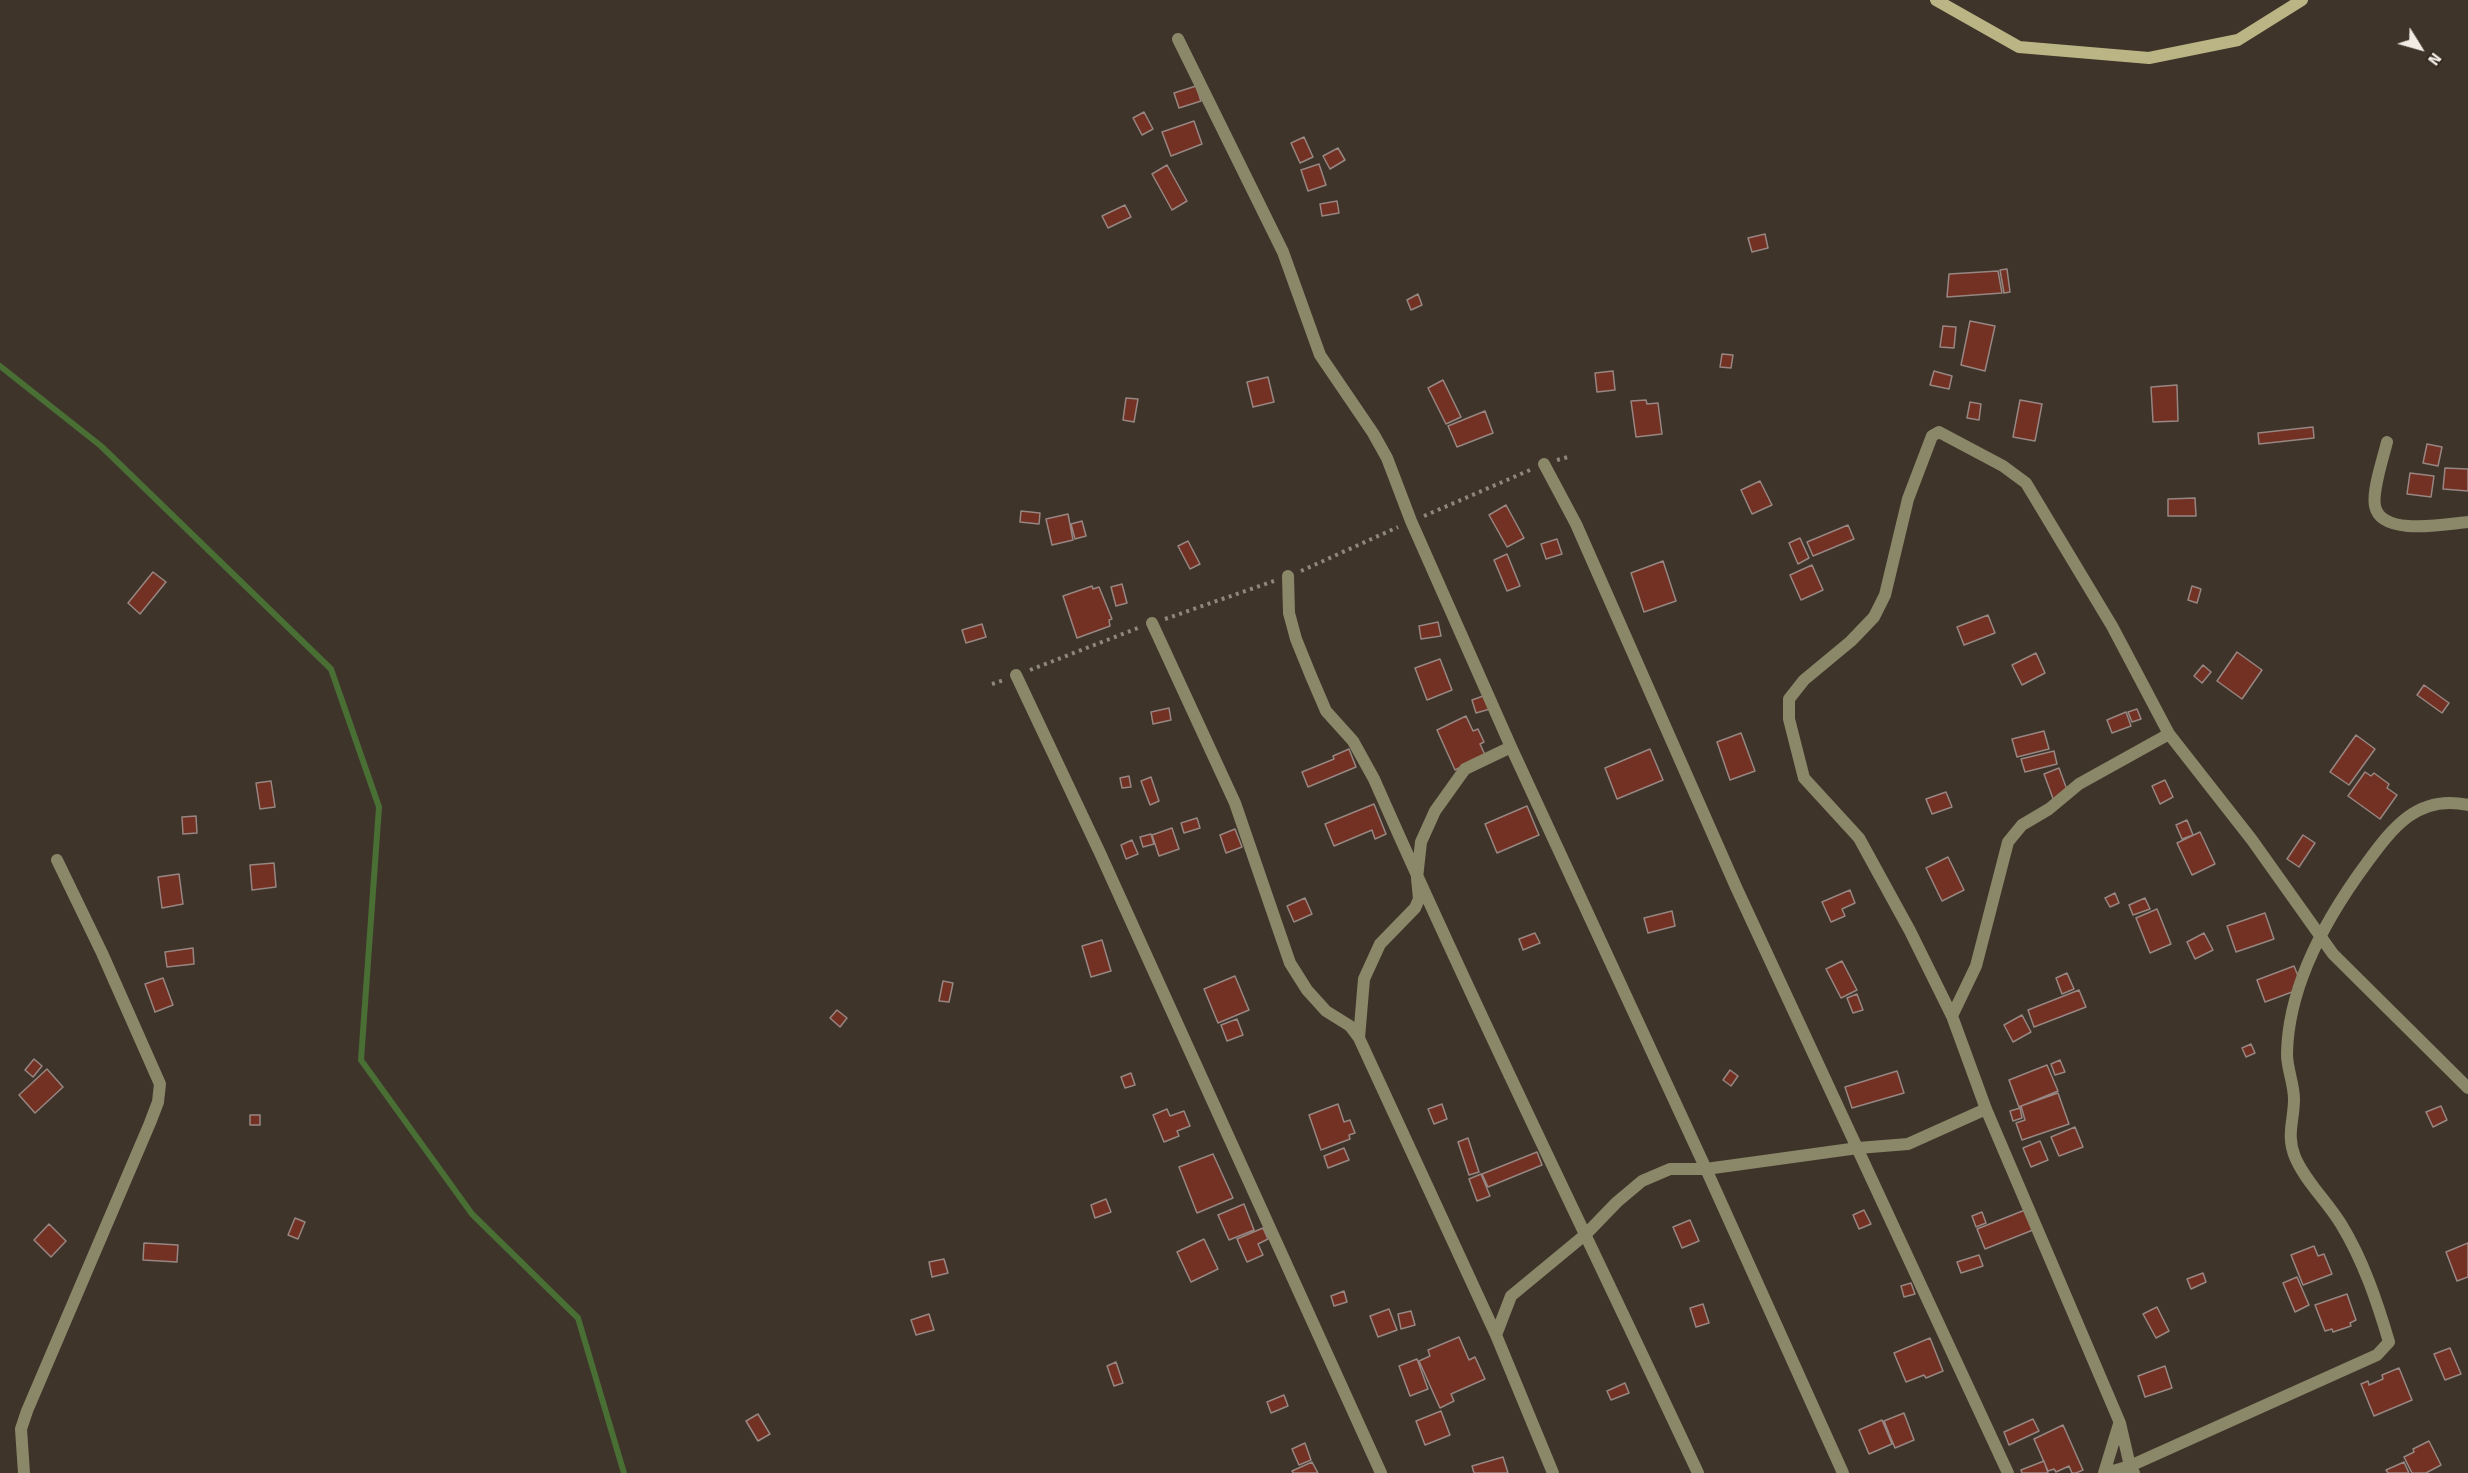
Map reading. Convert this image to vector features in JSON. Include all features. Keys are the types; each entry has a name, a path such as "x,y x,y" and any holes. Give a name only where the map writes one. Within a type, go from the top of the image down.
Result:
{"street":[{"path":"1936,0 2019,47 2150,58 2238,40 2302,0"},
{"path":"1178,39 1283,252 1320,355 1373,433 1387,458 1411,521 1511,747 1706,1169 1843,1473"},
{"path":"2132,1469 2120,1423 1986,1109 1952,1016 1910,931 1859,838 1804,778 1789,719 1789,699 1804,680 1851,641 1874,617 1885,595 1908,499 1932,436 1939,432 2002,466 2026,483 2112,626 2169,734 2252,840 2333,954 2468,1088"},
{"path":"2387,442 2374,497 2375,508 2385,520 2399,525 2423,527 2468,522"},
{"path":"1544,464 1576,524 1736,887 2008,1473"},
{"path":"1288,576 1289,613 1296,639 1326,711 1353,741 1374,779 1417,878 1536,1134 1586,1234 1698,1473"},
{"path":"1152,623 1235,803 1290,963 1307,990 1326,1011 1350,1026 1359,1038 1496,1335 1552,1473"},
{"path":"1016,675 1100,852 1381,1473"},
{"path":"1952,1016 1976,966 2008,842 2022,825 2049,809 2079,784 2169,734"},
{"path":"1359,1038 1364,979 1380,944 1416,908 1419,899 1417,878 1421,842 1435,811 1465,769 1511,747"},
{"path":"2120,1423 2105,1473 2132,1469 2377,1355 2389,1342 2366,1272 2341,1224 2295,1158 2289,1139 2294,1098 2287,1055 2292,1011 2320,934 2351,884 2380,844 2408,815 2436,803 2468,805"},
{"path":"24,1473 21,1429 27,1411 150,1123 158,1102 160,1084 102,953 57,860"},
{"path":"1496,1335 1511,1296 1586,1234 1617,1202 1642,1181 1670,1169 1706,1169 1858,1148 1908,1144 1986,1109"}],"building":[{"path":"1196,86 1201,101 1179,108 1174,93"},
{"path":"1144,112 1153,129 1142,135 1133,118"},
{"path":"1194,121 1202,144 1171,156 1162,132"},
{"path":"1304,137 1313,157 1300,163 1291,143"},
{"path":"1338,148 1345,160 1330,169 1323,156"},
{"path":"1319,164 1326,185 1308,191 1301,170"},
{"path":"1167,165 1187,201 1172,210 1152,174"},
{"path":"1337,201 1339,213 1322,216 1320,204"},
{"path":"1125,205 1131,217 1108,228 1102,216"},
{"path":"1765,234 1768,248 1752,252 1748,238"},
{"path":"2007,269 2010,292 2004,293 2000,270"},
{"path":"1998,271 2002,293 1947,297 1949,274"},
{"path":"1418,294 1422,305 1411,310 1407,300"},
{"path":"1970,321 1995,326 1985,371 1961,365"},
{"path":"1943,326 1956,327 1954,348 1940,347"},
{"path":"1722,354 1733,355 1731,368 1720,367"},
{"path":"1613,371 1615,390 1597,392 1595,373"},
{"path":"1934,371 1952,376 1949,389 1930,385"},
{"path":"1268,377 1274,402 1253,407 1247,382"},
{"path":"1443,380 1461,417 1446,424 1428,388"},
{"path":"2177,385 2178,421 2153,422 2151,387"},
{"path":"1126,398 1138,399 1134,422 1123,420"},
{"path":"1646,400 1647,404 1658,403 1662,434 1636,437 1631,401"},
{"path":"2020,400 2042,404 2035,441 2013,437"},
{"path":"1970,402 1981,404 1979,420 1967,418"},
{"path":"1485,411 1493,433 1457,447 1448,426"},
{"path":"2313,427 2314,438 2259,444 2258,433"},
{"path":"2427,444 2442,447 2438,466 2423,463"},
{"path":"2445,468 2468,469 2468,491 2443,489"},
{"path":"2410,473 2434,476 2431,497 2407,494"},
{"path":"1760,481 1772,505 1752,514 1741,490"},
{"path":"2195,498 2196,516 2168,516 2168,499"},
{"path":"1506,505 1524,538 1507,547 1489,515"},
{"path":"1021,511 1040,513 1039,524 1020,522"},
{"path":"1068,514 1073,540 1052,545 1046,519"},
{"path":"1082,521 1086,536 1075,539 1071,524"},
{"path":"1848,525 1854,539 1813,556 1807,542"},
{"path":"1800,538 1809,558 1798,564 1789,543"},
{"path":"1557,539 1562,554 1546,559 1541,544"},
{"path":"1188,541 1200,564 1190,569 1178,546"},
{"path":"1507,554 1520,586 1507,591 1494,560"},
{"path":"1663,561 1676,601 1644,612 1631,573"},
{"path":"1812,565 1823,590 1801,600 1790,575"},
{"path":"153,572 166,582 140,614 128,603"},
{"path":"1122,584 1127,603 1116,606 1111,587"},
{"path":"1092,586 1093,589 1099,587 1112,619 1109,620 1110,626 1077,638 1063,596"},
{"path":"2192,586 2201,589 2197,603 2188,600"},
{"path":"1988,615 1995,633 1964,645 1957,627"},
{"path":"1438,622 1441,636 1421,639 1419,626"},
{"path":"982,624 986,637 966,643 962,630"},
{"path":"2237,652 2262,670 2242,699 2217,681"},
{"path":"2036,653 2045,673 2022,685 2012,665"},
{"path":"1440,659 1452,690 1427,700 1415,668"},
{"path":"2203,665 2211,672 2202,683 2194,676"},
{"path":"2424,685 2449,703 2442,713 2417,695"},
{"path":"1486,695 1490,709 1476,713 1472,700"},
{"path":"1169,708 1171,720 1153,724 1151,712"},
{"path":"2137,709 2141,719 2132,722 2128,712"},
{"path":"2126,712 2131,726 2112,733 2107,720"},
{"path":"1466,716 1473,731 1478,729 1484,742 1480,744 1485,755 1455,770 1437,730"},
{"path":"2044,731 2049,749 2017,757 2012,739"},
{"path":"1741,733 1755,771 1730,780 1717,742"},
{"path":"2356,735 2375,749 2349,785 2330,772"},
{"path":"1349,749 1356,767 1308,787 1302,772 1334,759 1333,756"},
{"path":"1650,749 1663,780 1617,799 1605,768"},
{"path":"2054,751 2057,764 2025,772 2021,759"},
{"path":"2059,768 2070,798 2055,804 2044,774"},
{"path":"2365,772 2371,776 2374,773 2389,784 2387,788 2397,795 2380,819 2348,796"},
{"path":"1129,776 1131,787 1122,788 1120,778"},
{"path":"1151,777 1159,801 1150,805 1141,781"},
{"path":"2165,780 2173,797 2160,804 2152,786"},
{"path":"271,781 275,807 260,809 256,783"},
{"path":"1946,792 1952,807 1932,814 1926,799"},
{"path":"1374,804 1386,834 1375,839 1372,830 1334,846 1325,824"},
{"path":"1527,806 1539,835 1497,853 1485,824"},
{"path":"196,816 197,833 183,834 182,817"},
{"path":"1197,818 1200,828 1184,833 1181,823"},
{"path":"2187,820 2193,835 2182,839 2176,825"},
{"path":"1172,828 1179,849 1159,856 1152,835"},
{"path":"1235,829 1242,847 1226,853 1220,835"},
{"path":"2200,832 2215,864 2192,875 2177,843"},
{"path":"1151,834 1154,844 1143,847 1140,837"},
{"path":"2303,835 2315,843 2299,867 2287,859"},
{"path":"1132,840 1138,854 1126,859 1121,845"},
{"path":"1948,857 1964,890 1942,901 1926,868"},
{"path":"274,863 276,887 252,890 250,865"},
{"path":"179,874 183,904 162,908 158,877"},
{"path":"1850,890 1855,903 1842,909 1845,916 1831,922 1822,902"},
{"path":"2115,893 2119,903 2110,907 2105,898"},
{"path":"1305,898 1312,914 1294,922 1287,906"},
{"path":"2145,898 2150,909 2133,915 2129,905"},
{"path":"2157,909 2171,944 2150,953 2136,918"},
{"path":"1672,911 1675,926 1648,933 1644,918"},
{"path":"2265,913 2274,939 2236,952 2227,926"},
{"path":"1535,933 1540,943 1523,950 1519,939"},
{"path":"2204,933 2213,950 2195,959 2187,942"},
{"path":"1102,940 1111,971 1091,977 1082,946"},
{"path":"193,948 194,964 167,967 165,952"},
{"path":"1842,961 1857,990 1841,998 1826,969"},
{"path":"2294,966 2303,988 2265,1002 2257,980"},
{"path":"2067,973 2074,989 2062,994 2056,978"},
{"path":"1235,976 1249,1010 1218,1023 1204,989"},
{"path":"163,978 173,1005 155,1012 145,984"},
{"path":"943,981 953,983 949,1002 939,1001"},
{"path":"2079,990 2086,1007 2034,1027 2028,1010"},
{"path":"1857,994 1863,1010 1853,1013 1847,998"},
{"path":"837,1010 847,1018 840,1027 830,1018"},
{"path":"2022,1015 2031,1032 2013,1042 2004,1025"},
{"path":"1237,1019 1243,1035 1227,1041 1221,1025"},
{"path":"2251,1044 2255,1053 2246,1057 2242,1048"},
{"path":"34,1059 42,1066 33,1077 25,1070"},
{"path":"2060,1060 2065,1072 2055,1075 2051,1064"},
{"path":"2047,1065 2058,1091 2019,1107 2009,1080"},
{"path":"47,1069 63,1087 35,1113 19,1095"},
{"path":"1730,1070 1738,1076 1731,1086 1723,1080"},
{"path":"1897,1071 1904,1093 1852,1108 1845,1087"},
{"path":"1131,1073 1135,1085 1125,1088 1121,1077"},
{"path":"2058,1093 2069,1124 2022,1140 2016,1123 2025,1120 2021,1106"},
{"path":"1338,1104 1344,1122 1350,1120 1355,1133 1349,1135 1350,1139 1321,1150 1309,1115"},
{"path":"1442,1104 1447,1119 1434,1124 1428,1109"},
{"path":"2441,1106 2447,1120 2433,1127 2426,1112"},
{"path":"2020,1108 2022,1118 2013,1121 2010,1111"},
{"path":"1167,1109 1170,1116 1184,1111 1190,1126 1177,1131 1179,1136 1164,1142 1153,1115"},
{"path":"250,1115 260,1115 260,1125 250,1125"},
{"path":"2075,1127 2083,1147 2059,1156 2051,1137"},
{"path":"1468,1138 1479,1172 1469,1175 1458,1142"},
{"path":"2040,1141 2048,1160 2031,1167 2023,1148"},
{"path":"1344,1148 1349,1160 1328,1168 1324,1156"},
{"path":"1537,1152 1542,1165 1488,1187 1482,1174"},
{"path":"1213,1154 1233,1198 1197,1213 1179,1167"},
{"path":"1481,1174 1490,1196 1477,1201 1469,1179"},
{"path":"1106,1199 1111,1212 1095,1218 1091,1205"},
{"path":"1244,1204 1254,1230 1229,1240 1218,1215"},
{"path":"2030,1208 2038,1228 1985,1249 1977,1229"},
{"path":"1864,1210 1871,1224 1859,1229 1853,1215"},
{"path":"1982,1212 1986,1223 1976,1227 1972,1216"},
{"path":"295,1218 305,1222 298,1239 288,1235"},
{"path":"1690,1220 1699,1241 1682,1248 1673,1227"},
{"path":"49,1224 66,1241 51,1257 34,1240"},
{"path":"1263,1228 1268,1239 1258,1244 1263,1255 1247,1262 1237,1239"},
{"path":"1204,1239 1218,1269 1191,1282 1177,1252"},
{"path":"144,1243 178,1245 177,1262 143,1260"},
{"path":"2468,1243 2468,1277 2457,1281 2446,1252"},
{"path":"2314,1246 2318,1256 2324,1254 2332,1274 2303,1285 2291,1255"},
{"path":"1979,1255 1983,1266 1961,1273 1957,1262"},
{"path":"944,1259 948,1273 932,1277 929,1262"},
{"path":"2203,1273 2206,1282 2191,1289 2187,1279"},
{"path":"2297,1277 2309,1305 2295,1312 2283,1283"},
{"path":"1911,1283 1915,1294 1904,1297 1901,1286"},
{"path":"1344,1291 1347,1302 1334,1306 1331,1296"},
{"path":"2347,1294 2356,1320 2350,1323 2351,1326 2333,1332 2332,1329 2325,1331 2315,1305"},
{"path":"1703,1304 1709,1323 1696,1327 1690,1308"},
{"path":"2157,1307 2169,1331 2156,1338 2143,1314"},
{"path":"1389,1309 1397,1330 1378,1337 1370,1316"},
{"path":"1411,1311 1415,1325 1401,1329 1398,1314"},
{"path":"929,1314 934,1330 916,1335 911,1320"},
{"path":"1459,1337 1469,1360 1475,1357 1485,1379 1451,1394 1454,1401 1440,1408 1419,1361 1430,1356 1428,1350"},
{"path":"1930,1338 1943,1371 1926,1378 1924,1375 1906,1382 1894,1353"},
{"path":"2450,1348 2461,1374 2445,1380 2434,1354"},
{"path":"1417,1359 1428,1389 1410,1396 1399,1366"},
{"path":"1116,1362 1123,1383 1114,1386 1107,1366"},
{"path":"2165,1366 2172,1388 2145,1397 2138,1376"},
{"path":"2399,1368 2412,1400 2374,1416 2361,1384 2368,1381 2369,1385 2383,1379 2382,1375"},
{"path":"1625,1383 1629,1393 1611,1400 1607,1391"},
{"path":"1284,1395 1288,1406 1271,1413 1267,1402"},
{"path":"1441,1411 1450,1435 1425,1445 1416,1421"},
{"path":"1904,1413 1914,1440 1895,1448 1884,1421"},
{"path":"758,1414 770,1434 758,1441 746,1421"},
{"path":"2033,1419 2039,1431 2009,1445 2004,1432"},
{"path":"1882,1420 1892,1444 1869,1454 1859,1430"},
{"path":"2063,1425 2083,1470 2076,1473 2072,1473 2069,1466 2056,1472 2054,1469 2048,1471 2034,1439"},
{"path":"2429,1441 2441,1465 2426,1473 2412,1473 2404,1457 2414,1452 2413,1449"},
{"path":"1305,1443 1311,1460 1299,1465 1292,1449"},
{"path":"1503,1457 1508,1473 1474,1473 1472,1466"},
{"path":"2044,1461 2048,1473 2022,1473 2021,1470"},
{"path":"1312,1462 1318,1473 1293,1473 1292,1471"},
{"path":"2404,1462 2409,1473 2388,1473 2386,1470"}],"waterway":[{"path":"0,366 101,446 331,669 379,807 361,1060 472,1214 578,1318 624,1473"}]}
